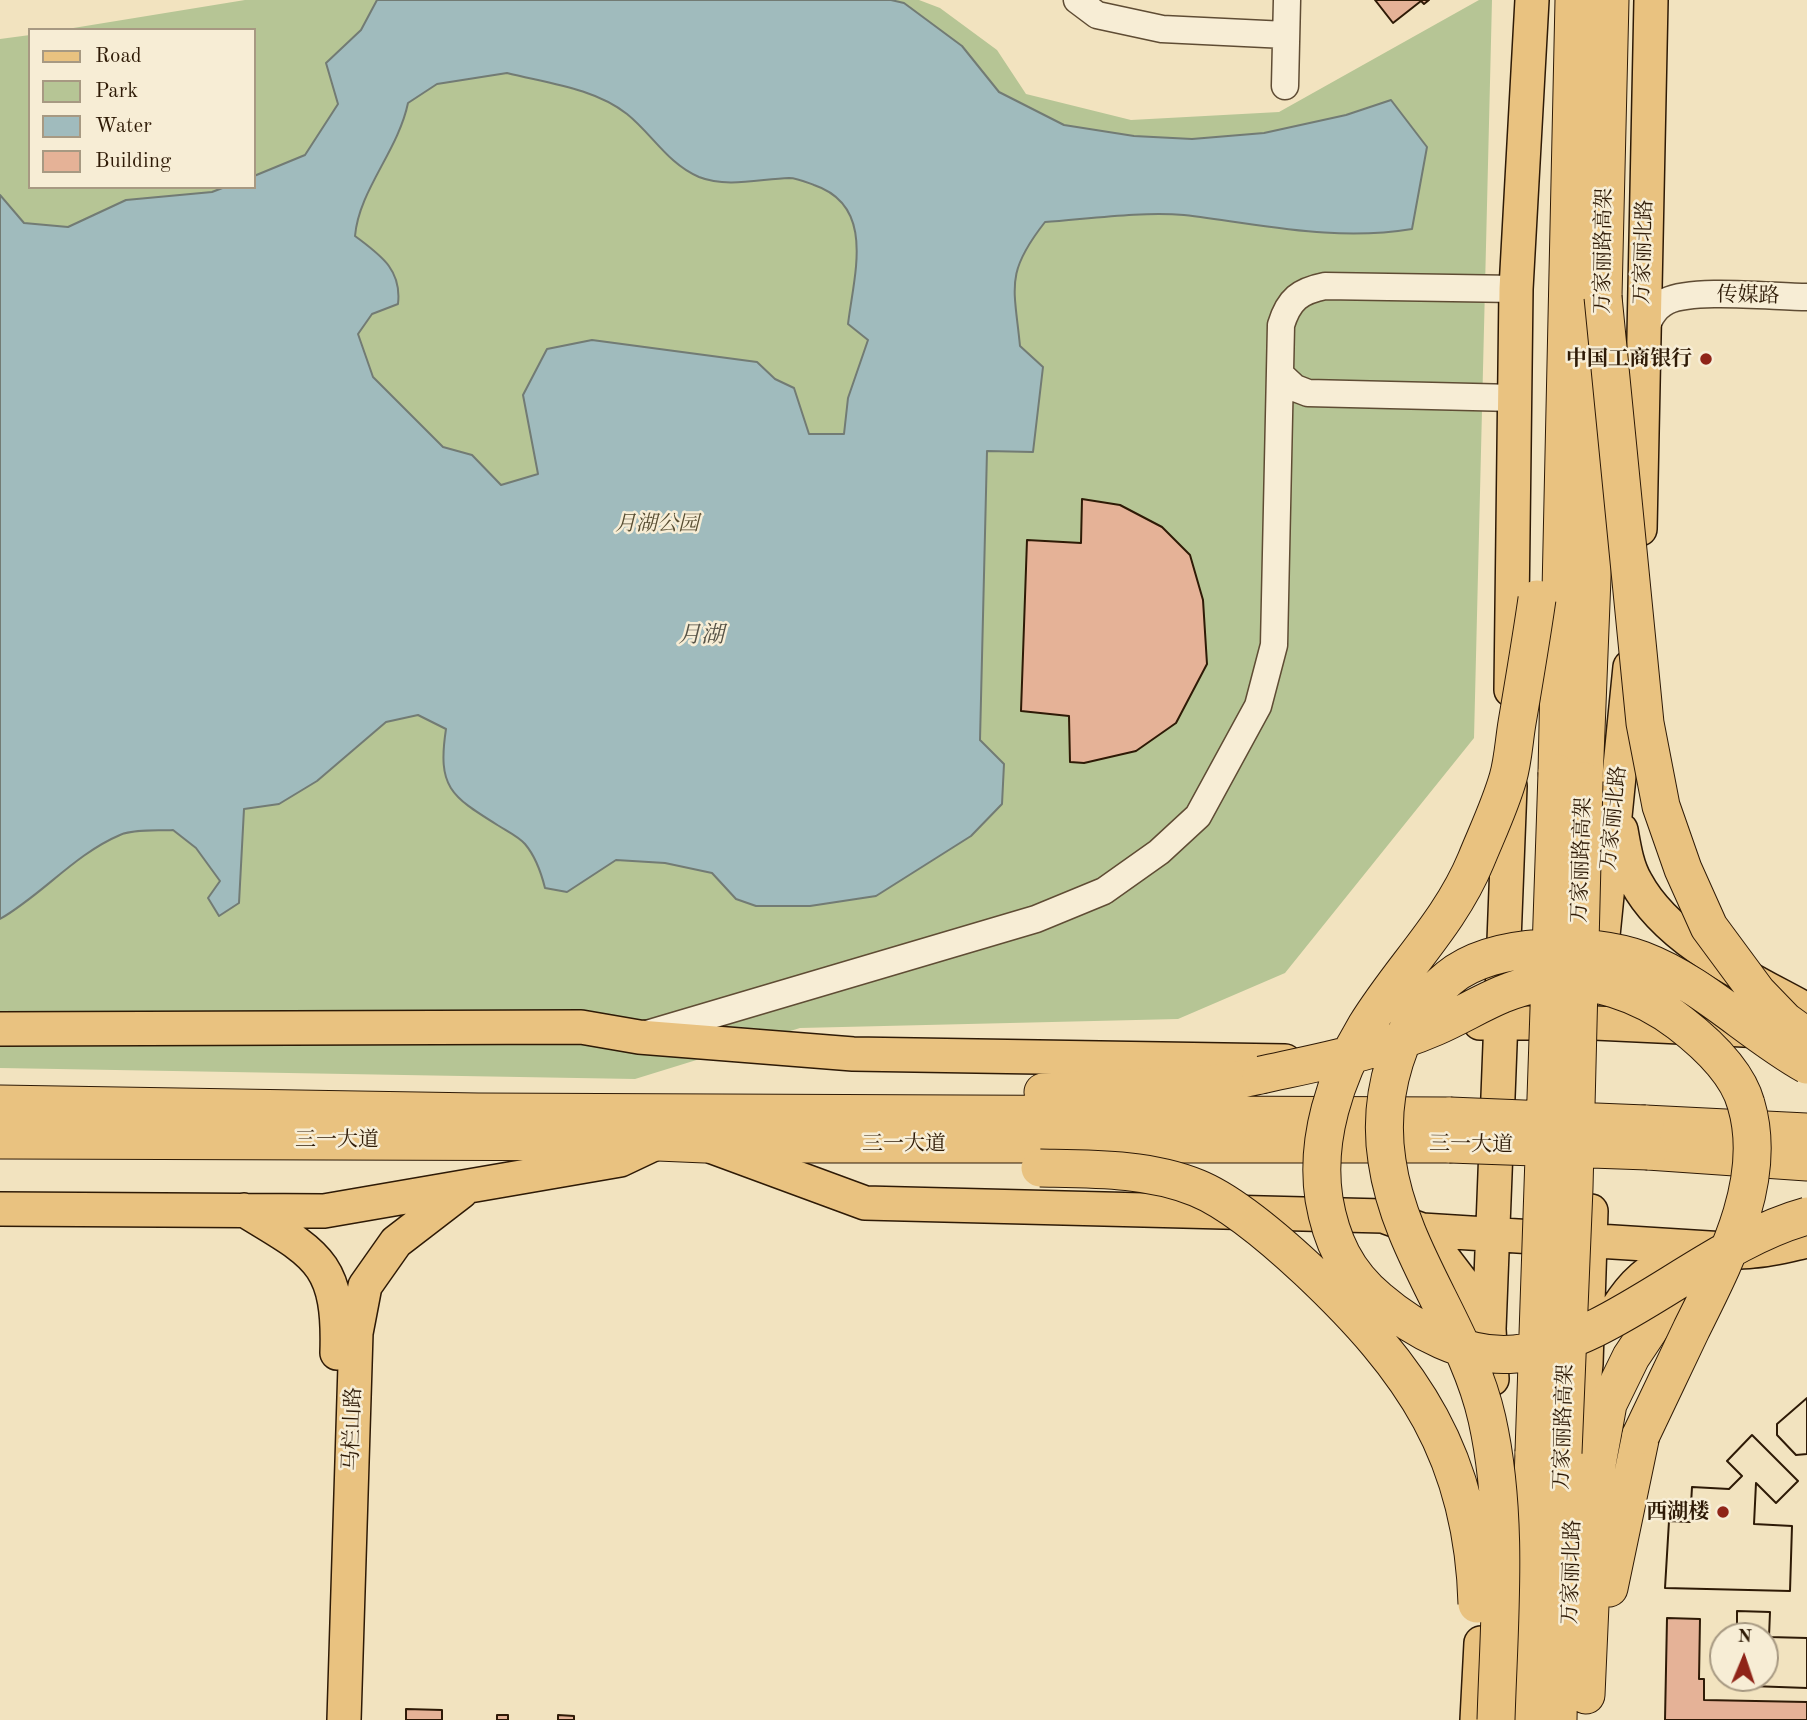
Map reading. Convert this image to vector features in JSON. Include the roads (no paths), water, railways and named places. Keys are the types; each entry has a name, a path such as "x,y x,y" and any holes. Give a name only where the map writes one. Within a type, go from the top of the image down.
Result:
{"highway":[{"name":"万家丽路高架","path":"1524,1720 1557,774 1574,0"},
{"name":"万家丽路高架","path":"1558,1720 1563,1453 1603,298 1610,0"},
{"path":"1603,298 1645,723 1661,806 1683,869 1709,927 1757,992 1785,1021 1807,1035"},
{"path":"1566,352 1537,599 1509,777 1474,864 1441,924 1366,1027 1326,1122 1321,1178 1327,1218 1336,1246 1363,1287 1399,1318 1430,1336 1468,1348 1511,1354 1541,1350 1594,1328 1755,1234 1807,1216"},
{"path":"1496,1720 1501,1529 1497,1482 1486,1416 1448,1312 1407,1230 1387,1161 1384,1124 1389,1086 1410,1027 1424,1002 1451,976 1483,961 1523,950 1591,947 1647,962 1682,981 1807,1065"},
{"path":"864,1113 1066,1089 1160,1088 1223,1083 1397,1041 1436,1027 1485,1000 1517,988 1574,979 1621,992 1664,1010 1701,1040 1728,1070 1746,1103 1752,1149 1745,1202 1724,1266 1642,1435 1580,1712"},
{"name":"三一大道","path":"0,1104 491,1113 864,1113 1646,1137 1807,1132"},
{"name":"三一大道","path":"0,1140 780,1144 1450,1130"},
{"name":"三一大道","path":"1646,1137 1807,1162"},
{"path":"780,1144 841,1163 1118,1170 1198,1188 1273,1238 1365,1326 1405,1374 1429,1412 1448,1454 1476,1558 1478,1720"},
{"path":"1580,1712 1596,1470 1608,1404 1631,1357 1687,1273"}],"main road":[{"path":"1478,1720 1488,1533 1492,1383 1489,1329 1510,802 1516,289 1532,0"},
{"name":"万家丽北路","path":"1580,1712 1572,1538 1586,1364 1595,1023 1640,569 1641,341 1652,45 1651,0"},
{"path":"1619,770 1621,831 1626,856 1635,881 1650,904 1709,955 1807,1010"},
{"path":"0,1029 581,1027 639,1037 853,1054 1326,1060 1403,1041 1439,1023 1466,1001 1504,943"},
{"path":"1439,1023 1595,1023 1807,1035"},
{"path":"0,1209 324,1211 620,1160 658,1142"},
{"path":"705,1144 865,1203 1383,1216 1422,1230 1756,1251"},
{"name":"马栏山路","path":"344,1720 356,1333 365,1286 396,1241 470,1186"},
{"name":"马栏山路","path":"244,1210 307,1249 327,1275 338,1311 327,1720"},
{"path":"1422,1230 1467,1289 1489,1329"},
{"path":"1586,1364 1625,1293 1657,1267 1686,1255 1756,1251 1807,1241"}],"street":[{"path":"1077,0 1097,15 1162,29 1286,35"},
{"path":"1285,86 1287,0"},
{"path":"1644,250 1659,277 1668,286 1689,295"},
{"path":"639,1037 1036,919 1104,891 1159,852 1198,816 1258,706 1274,645 1281,325 1286,309 1294,298 1306,289 1325,286 1516,289"},
{"path":"1641,341 1650,317 1657,308 1668,301 1689,295"},
{"name":"传媒路","path":"1689,295 1807,297"},
{"path":"1280,374 1295,388 1308,393 1514,398"},
{"path":"1279,418 1295,400 1308,393"}],"water":[{"name":"月湖","path":"377,0 891,0 904,3 962,46 999,92 1064,125 1134,136 1192,139 1264,133 1346,115 1391,100 1427,147 1412,229 1354,234 1326,233 1168,214 1045,222 1023,254 1015,281 1020,346 1043,367 1033,452 987,451 980,740 1004,764 1002,804 971,836 876,896 810,906 756,906 736,899 712,873 665,863 616,860 567,892 545,888 538,865 525,844 469,806 451,788 444,765 446,729 418,715 386,722 317,781 279,804 244,809 239,903 219,916 208,898 220,881 196,848 173,830 132,832 104,843 0,919 0,195 24,223 68,227 126,200 220,189 256,189 256,175 305,155 338,104 326,63 361,30","holes":["507,73 585,92 614,105 636,122 678,164 699,177 721,182 795,179 834,195 846,209 854,225 856,244 848,324 868,340 848,398 844,434 809,434 794,388 775,379 757,362 592,340 547,349 523,395 538,474 501,485 472,455 443,447 373,377 358,334 372,314 398,304 398,292 393,272 387,264 355,236 364,203 396,138 408,103 437,84"]}],"place":[{"name":"中国工商银行","path":"1706,359"},
{"name":"西湖楼","path":"1723,1512"}],"park label":[{"name":"月湖公园","path":"657,524"}]}
